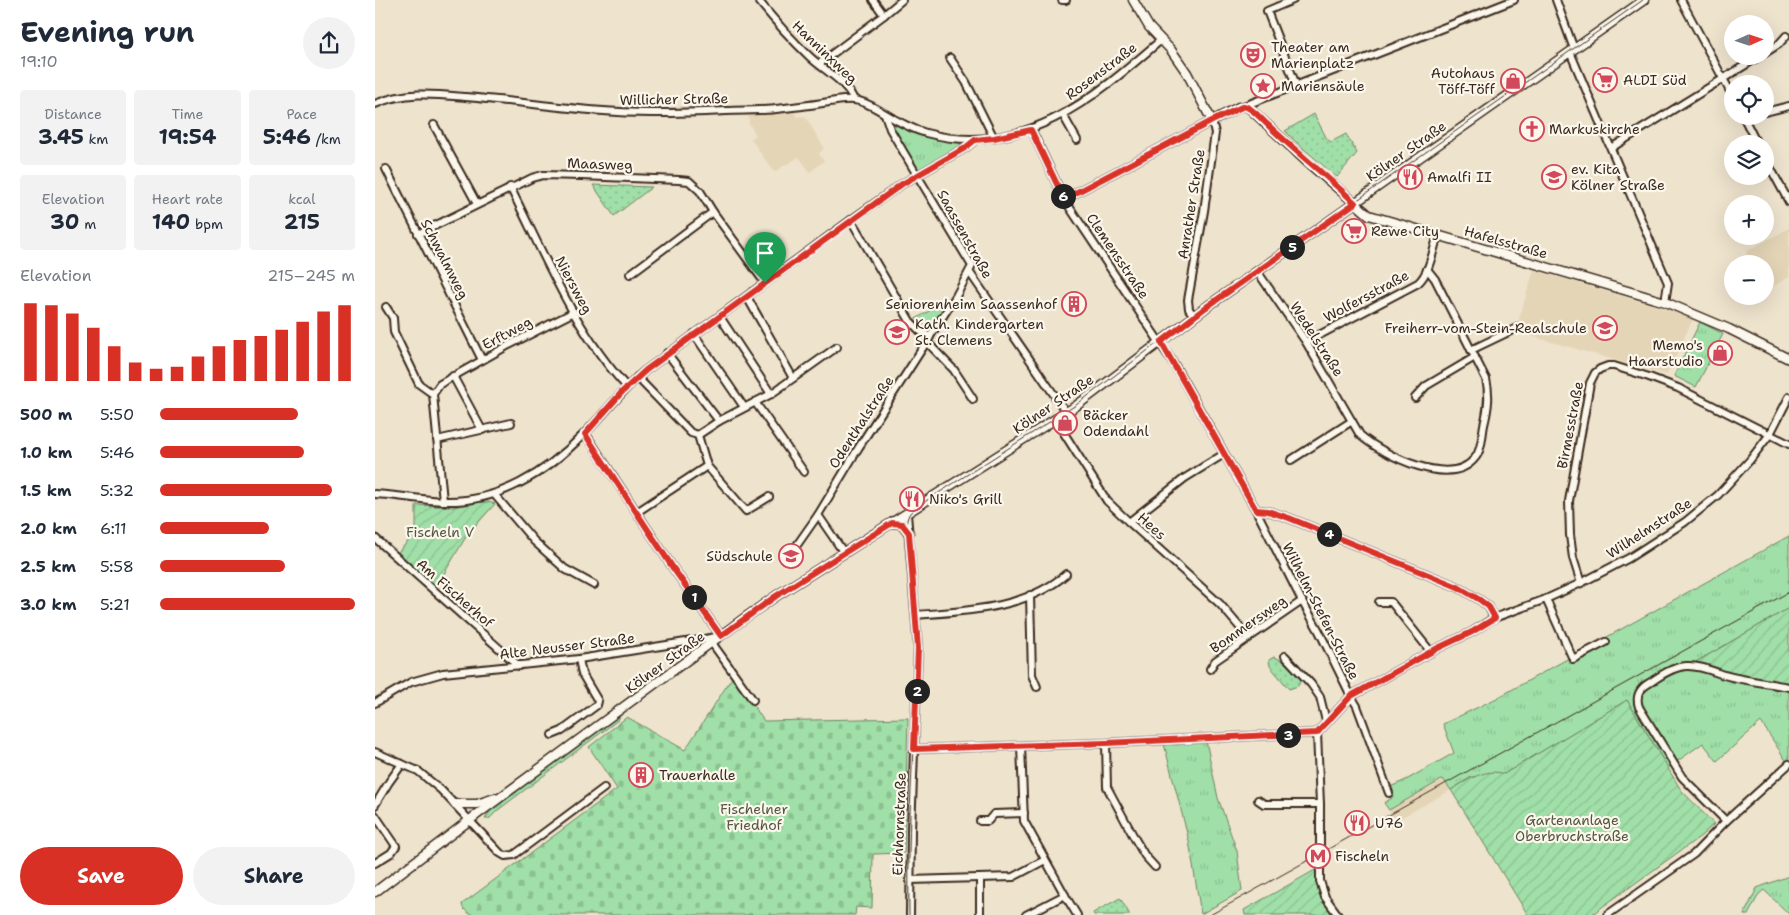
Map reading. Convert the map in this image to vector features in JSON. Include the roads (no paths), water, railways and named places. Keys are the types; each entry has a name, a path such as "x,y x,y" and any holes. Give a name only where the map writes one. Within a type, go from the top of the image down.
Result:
{"main road":[{"name":"Anrather Straße","path":"1133,0 1149,27 1171,50 1187,73 1212,121"},
{"name":"Kölner Straße","path":"375,892 470,820 776,596 1066,412 1194,316 1644,0"},
{"path":"1212,121 1244,106"},
{"name":"Hafelsstraße","path":"1244,106 1247,106 1307,162 1365,212 1375,217 1665,302 1729,328 1789,359"},
{"path":"892,523 902,524 909,533"},
{"path":"455,804 477,804 504,795"}],"street":[{"name":"Hanninxweg","path":"758,0 773,20 812,59 850,90 853,100"},
{"path":"873,0 884,15"},
{"path":"819,64 902,0"},
{"path":"1293,0 1267,11 1296,85"},
{"path":"1244,106 1514,0"},
{"path":"1556,0 1572,50 1668,283 1665,302"},
{"path":"1681,0 1723,80"},
{"path":"1774,47 1786,36"},
{"name":"Rosenstraße","path":"966,140 994,138 1031,130 1063,115 1086,102 1161,40"},
{"path":"950,58 966,82 994,138"},
{"path":"1611,148 1746,65"},
{"name":"Willicher Straße","path":"375,104 398,95 422,94 480,98 610,112 660,113 773,109 853,100 868,104 923,132 966,140"},
{"path":"1774,110 1789,106"},
{"name":"Saassenstraße","path":"885,114 890,129 972,266 970,273 1066,412"},
{"path":"1063,115 1077,140"},
{"path":"1064,199 1212,121"},
{"name":"Anrather Straße","path":"1194,316 1189,309 1188,300 1215,133 1212,121"},
{"path":"434,124 477,204"},
{"name":"Clemensstraße","path":"1031,130 1064,199 1161,342"},
{"path":"375,494 443,501 459,500 494,494 546,468 585,434 637,377 667,353 851,220 917,175 965,148 975,140"},
{"name":"Schwalmweg","path":"386,169 482,360"},
{"path":"1774,174 1789,202"},
{"name":"Maasweg","path":"418,234 510,187 543,175 689,181 700,191 713,212 765,283"},
{"name":"Niersweg","path":"510,187 574,312 607,364 627,387"},
{"path":"630,274 713,212"},
{"path":"851,220 910,321 954,370 973,399"},
{"name":"Wolfersstraße","path":"1306,342 1411,288 1421,280 1427,269 1438,235"},
{"name":"Wedelstraße","path":"1257,272 1306,342 1360,434 1369,443 1402,461 1414,465 1451,471 1465,466 1475,458 1480,450 1489,392 1486,379 1435,279 1427,269"},
{"name":"Odenthalstraße","path":"797,545 818,515 970,273"},
{"path":"747,297 793,378"},
{"path":"386,307 393,318 394,332 419,384 433,394 443,501"},
{"name":"Erftweg","path":"433,394 440,384 453,376 574,312"},
{"path":"720,316 771,394"},
{"path":"1415,398 1427,386 1473,354 1519,327"},
{"path":"694,334 744,407"},
{"name":"Wilhelm-Stefen-Straße","path":"1161,342 1256,510 1357,706 1389,793"},
{"path":"637,377 691,433 698,435 719,421 771,394 837,347"},
{"path":"667,353 719,421"},
{"name":"Birmesstraße","path":"1581,583 1573,558 1569,501 1590,383 1600,369 1614,366 1667,383 1770,434"},
{"path":"453,376 482,430"},
{"name":"Wilhelmstraße","path":"1317,733 1351,696 1495,618 1546,599 1629,558 1685,522 1732,480 1770,434 1789,397"},
{"path":"755,402 804,472"},
{"name":"Hees","path":"1055,419 1107,501 1227,610 1249,638"},
{"path":"1291,460 1352,421"},
{"path":"437,440 511,423"},
{"path":"585,434 721,636"},
{"path":"1770,434 1789,444"},
{"path":"698,435 707,466 746,511 769,497"},
{"path":"1129,522 1185,478 1224,454"},
{"path":"637,512 707,466"},
{"path":"494,494 534,541 565,570 594,585"},
{"path":"1256,510 1268,511 1289,518 1454,585 1489,607 1495,618"},
{"name":"Eichhornstraße","path":"907,514 918,660 910,915"},
{"path":"818,515 844,553"},
{"name":"Am Fischerhof","path":"375,538 519,666"},
{"path":"916,615 983,609 1029,595 1055,584 1066,574"},
{"path":"1029,595 1032,675 1037,687"},
{"path":"1546,599 1573,659 1606,642"},
{"name":"Bommersweg","path":"1210,669 1215,661 1302,601"},
{"path":"1379,602 1391,602 1431,652"},
{"name":"Alte Neusser Straße","path":"375,703 411,682 443,673 579,659 721,636"},
{"path":"712,643 753,700"},
{"path":"1285,656 1311,684 1320,697 1326,721"},
{"path":"552,735 562,731 597,705 599,701 582,674 579,659"},
{"path":"1726,821 1690,786 1675,767 1639,707 1638,694 1647,684 1664,674 1687,665 1725,675 1789,687"},
{"path":"914,749 1106,743 1317,733 1321,887 1325,897 1338,915"},
{"path":"1106,743 1107,787 1145,856 1155,867"},
{"path":"1021,746 1024,821 1077,915"},
{"path":"375,752 419,771 455,804 500,853 505,856 510,856 604,788"},
{"path":"375,805 402,764"},
{"path":"1607,915 1694,854 1726,821 1789,764"},
{"path":"1258,800 1264,804 1320,804"},
{"path":"980,821 988,821 994,814 1024,813"},
{"path":"375,815 396,846 391,852 375,863"},
{"path":"910,880 1013,876 1045,860"},
{"path":"980,878 981,915"},
{"path":"1026,915 1065,895"}],"tram line":[{"path":"909,915 910,811 917,657 916,621 906,535 906,525 910,513 1076,405 1206,306 1643,0"},
{"path":"1210,915 1789,592"}],"place":[{"name":"Theater am Marienplatz","path":"1253,55"},
{"name":"ALDI Süd","path":"1605,80"},
{"name":"Autohaus Töff-Töff","path":"1513,81"},
{"name":"Mariensäule","path":"1263,86"},
{"name":"Markuskirche","path":"1532,129"},
{"name":"Amalfi II","path":"1410,177"},
{"name":"ev. Kita Kölner Straße","path":"1554,177"},
{"name":"Rewe City","path":"1354,231"},
{"name":"Seniorenheim Saassenhof","path":"1074,304"},
{"name":"Freiherr-vom-Stein-Realschule","path":"1605,328"},
{"name":"Kath. Kindergarten St. Clemens","path":"897,332"},
{"name":"Memo's Haarstudio","path":"1720,353"},
{"name":"Bäcker Odendahl","path":"1065,423"},
{"name":"Niko's Grill","path":"912,499"},
{"name":"Südschule","path":"791,556"},
{"name":"Trauerhalle","path":"641,775"},
{"name":"U76","path":"1357,823"},
{"name":"Fischeln","path":"1318,856"}],"park label":[{"name":"Fischeln V","path":"440,532"},
{"name":"Fischelner Friedhof","path":"754,818"},
{"name":"Gartenanlage Oberbruchstraße","path":"1572,828"}]}
